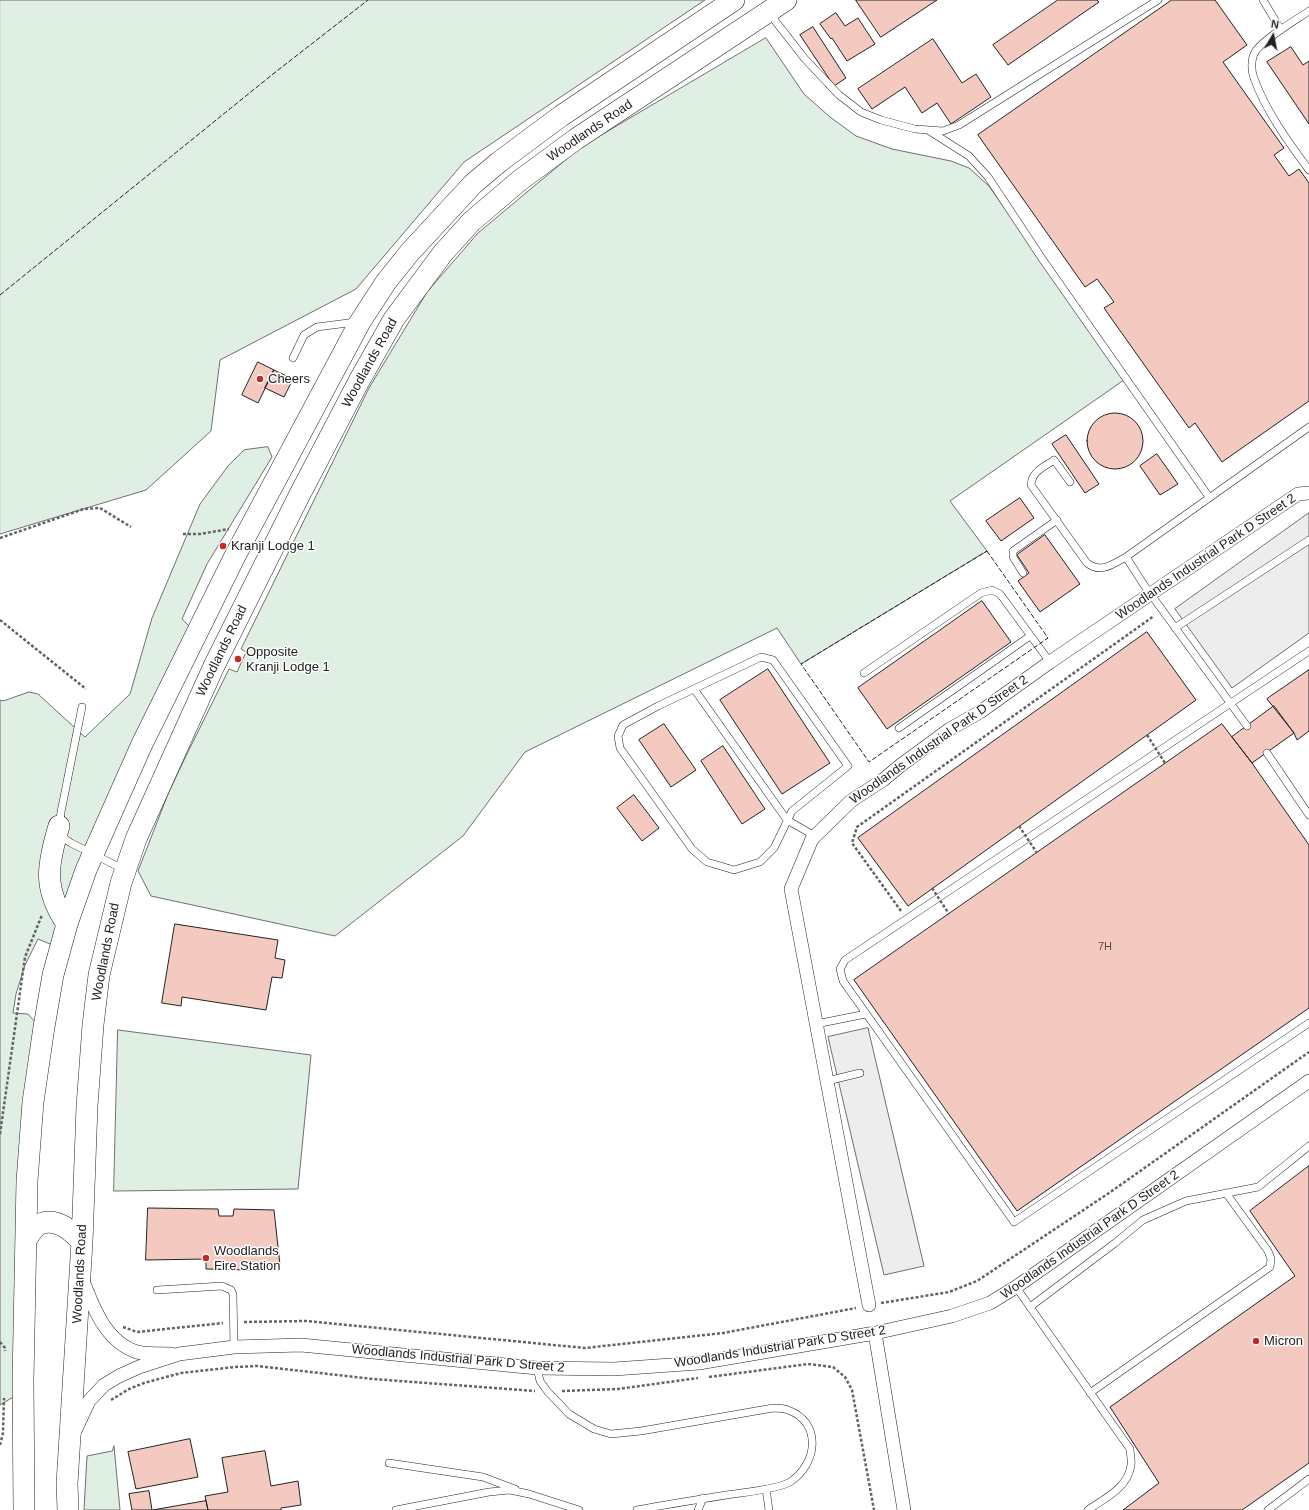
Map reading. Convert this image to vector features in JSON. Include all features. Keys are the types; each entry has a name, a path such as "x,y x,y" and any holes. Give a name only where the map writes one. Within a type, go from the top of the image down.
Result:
{"main road":[{"path":"24,1510 23,1380 27,1181 33,1102 44,1027 53,975 86,870 142,744 235,556 360,322 386,282 410,252 473,184 499,162 561,116 734,0"},
{"name":"Woodlands Road","path":"68,1510 67,1484 82,1242 87,1106 93,1025 99,975 109,929 125,870 136,839 214,666 359,381 394,319 443,253 471,222 519,181 576,139 786,0"},
{"path":"59,826 51,854 49,880 51,892 59,912 68,924"},
{"path":"26,1240 38,1226 45,1223 55,1223 68,1228 82,1242"}],"street":[{"name":"Woodlands Industrial Park D Street 2","path":"869,1305 791,889 812,839 851,801 884,780 934,740 980,712 1050,662 1305,492"},
{"name":"Woodlands Industrial Park D Street 2","path":"80,1274 94,1308 112,1337 125,1346 138,1352 179,1354 234,1347 301,1345 537,1368 614,1369 699,1363 875,1333 952,1316 990,1304 1309,1081"},
{"path":"875,1333 904,1510"},
{"name":"Woodlands Industrial Park D Street 2","path":"70,1440 90,1401 104,1385 119,1376 140,1367 179,1354"}],"lane":[{"path":"768,12 805,59 839,95 861,112 881,120 915,129 943,131 959,125 1158,0"},
{"path":"1263,0 1281,30"},
{"path":"1309,11 1265,41 1255,52 1252,64 1253,77 1268,107 1309,170"},
{"path":"927,130 968,156 988,177 1043,260 1209,497"},
{"path":"293,358 304,335 317,327 360,322"},
{"path":"1070,482 1054,460 1035,472 1031,484 1087,564 1100,569 1126,557 1309,427"},
{"path":"1023,573 1013,557 1013,551 1057,520"},
{"path":"1175,628 1309,540"},
{"path":"1126,557 1246,726"},
{"path":"864,673 981,593 992,590 1000,594 1050,662"},
{"path":"899,728 1030,636"},
{"path":"1309,651 846,960 840,969 843,981 1014,1222 1309,1023"},
{"path":"762,657 773,660 848,766 792,811 787,820 774,848 760,862 734,870 707,862 692,850 620,748 618,736 623,725 658,706 762,657"},
{"path":"694,689 787,820 815,836"},
{"path":"82,707 59,826 65,840 125,870"},
{"path":"1266,753 1309,815"},
{"path":"816,1024 866,1014"},
{"path":"827,1081 860,1073"},
{"path":"1030,1307 1143,1220 1186,1201 1258,1187 1309,1146"},
{"path":"1090,1393 1270,1267 1271,1259 1268,1251 1226,1193"},
{"path":"157,1290 222,1286 231,1290 233,1294 234,1347"},
{"path":"1016,1287 1130,1449 1131,1465 1128,1476 1121,1487 1088,1510"},
{"path":"537,1368 540,1381 548,1392 569,1414 594,1429 611,1434 641,1431 772,1408 787,1409 798,1415 808,1424 812,1436 812,1452 805,1467 789,1482 766,1489 703,1498 637,1510"},
{"path":"389,1463 483,1477 520,1492 579,1510"},
{"path":"1268,1510 1309,1479"},
{"path":"766,1489 769,1510"},
{"path":"396,1510 489,1492 510,1490 520,1492"},
{"path":"698,1510 703,1498"}],"path":[{"path":"0,538 84,509 100,508 131,527"},
{"path":"183,534 200,534 226,530"},
{"path":"907,919 852,843 858,827 1162,609"},
{"path":"0,620 86,689"},
{"path":"1147,735 1166,763"},
{"path":"1019,826 1037,853"},
{"path":"932,888 949,914"},
{"path":"0,1134 25,957 44,909"},
{"path":"118,1325 137,1332 234,1322 306,1321 585,1348 723,1333 869,1305 949,1292 977,1281 1109,1193 1309,1052"},
{"path":"0,1342 5,1348 5,1356"},
{"path":"110,1400 129,1389 181,1373 257,1366 373,1379 548,1392 618,1389"},
{"path":"0,1445 3,1433 4,1395"}],"green space":[{"path":"0,0 705,0 464,162 356,289 220,360 211,431 146,490 0,534"},
{"path":"766,38 804,94 830,117 856,136 892,149 951,161 969,168 989,186 1124,380 950,501 987,551 801,664 777,628 525,752 463,836 335,936 151,896 138,871 168,794 229,669 237,672 246,652 241,649 369,388 427,292 478,233 581,147"},
{"path":"268,447 272,457 207,564 182,619 190,627 57,947 38,939 25,965 16,994 13,1013 28,1014 36,1023 15,1396 0,1405 0,700 3,701 29,692 38,694 85,737 130,694 152,618 200,504 228,466 244,450"},
{"path":"118,1030 311,1055 298,1189 114,1191"},
{"path":"114,1446 120,1510 84,1510 87,1456 112,1451"}],"shaded area":[{"path":"1309,513 1309,633 1232,688 1175,609"},
{"path":"868,1028 924,1266 884,1275 828,1037"}],"building":[{"path":"856,0 937,0 881,37"},
{"path":"1058,0 1097,0 1099,2 1008,65 993,45"},
{"path":"1172,0 1215,0 1247,45 1223,62 1284,148 1274,155 1289,176 1299,169 1309,183 1309,401 1222,462 1195,423 1189,428 1104,308 1114,302 1097,279 1085,287 978,135"},
{"path":"836,13 845,26 858,18 875,44 847,61 832,38 831,39 820,24"},
{"path":"813,27 846,78 834,86 800,35"},
{"path":"933,39 962,83 976,74 991,97 951,124 937,103 922,113 905,87 872,109 858,89"},
{"path":"1291,47 1303,65 1309,61 1309,124 1267,62"},
{"name":"Cheers","path":"258,362 274,370 258,403 242,395"},
{"path":"274,370 293,379 284,397 265,388"},
{"path":"1110,413 1120,413 1135,421 1141,430 1143,441 1141,452 1135,461 1120,469 1110,469 1099,464 1092,457 1087,446 1087,436 1092,425 1099,418"},
{"path":"1066,435 1099,484 1085,493 1052,444"},
{"path":"1157,454 1178,484 1160,495 1140,466"},
{"path":"1020,498 1034,518 1001,541 986,521"},
{"path":"1045,535 1080,584 1040,612 1018,581 1029,573 1017,555"},
{"path":"982,601 1011,642 887,729 858,688"},
{"path":"1147,632 1196,700 908,906 858,838"},
{"path":"768,669 830,763 782,794 720,700"},
{"path":"1309,670 1309,731 1297,740 1294,733 1267,699"},
{"path":"1274,706 1294,733 1252,763 1232,737"},
{"path":"664,724 696,770 671,787 639,740"},
{"path":"1222,724 1252,763 1309,845 1309,1008 1017,1211 854,980"},
{"path":"723,746 765,809 742,824 701,761"},
{"path":"634,795 659,828 642,841 617,808"},
{"path":"175,924 278,940 275,958 285,960 282,978 272,977 266,1010 182,997 181,1006 162,1003"},
{"name":"Micron","path":"1309,1166 1309,1463 1242,1510 1123,1510 1159,1483 1110,1407 1295,1276 1250,1211"},
{"path":"148,1208 218,1209 219,1216 233,1216 234,1209 274,1210 280,1265 249,1265 249,1270 206,1269 206,1259 146,1260"},
{"path":"190,1439 198,1477 136,1489 128,1452"},
{"path":"265,1451 271,1486 298,1481 301,1505 281,1508 281,1510 208,1510 205,1496 228,1492 222,1458"},
{"path":"149,1491 152,1510 132,1510 129,1494"},
{"path":"206,1501 208,1510 153,1510"}],"fence":[{"path":"0,295 273,74 368,0"},
{"path":"987,551 1048,638 869,762 801,664 987,551"}],"place":[{"name":"Cheers","path":"260,379"},
{"name":"Kranji Lodge 1","path":"223,546"},
{"name":"Opposite Kranji Lodge 1","path":"238,659"},
{"name":"Woodlands Fire Station","path":"206,1258"},
{"name":"Micron","path":"1256,1341"}]}
